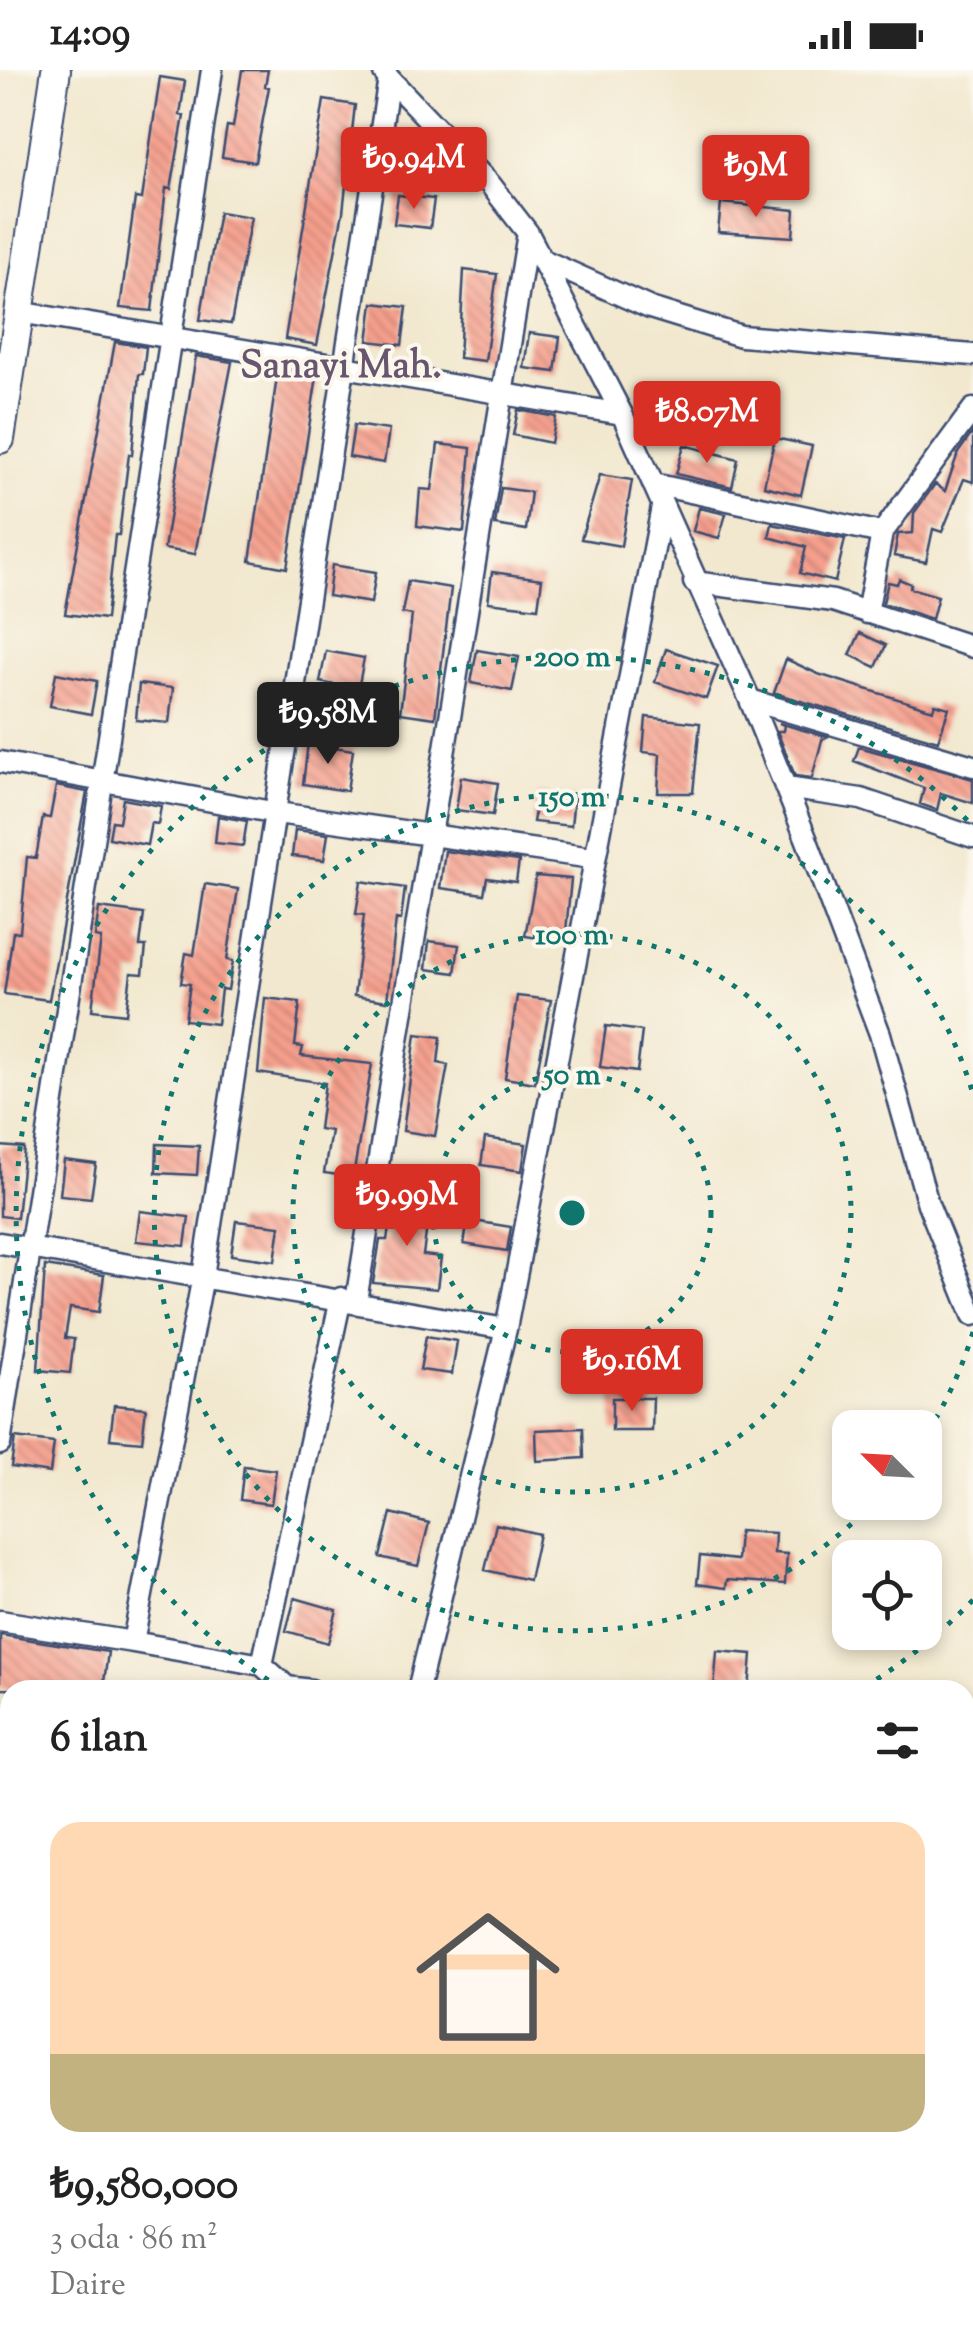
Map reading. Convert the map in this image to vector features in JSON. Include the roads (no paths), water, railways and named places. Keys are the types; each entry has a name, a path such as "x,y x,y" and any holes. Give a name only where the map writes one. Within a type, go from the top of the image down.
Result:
{"main road":[{"path":"0,439 56,70"}],"street":[{"path":"0,1444 212,70"},
{"path":"385,74 490,184 528,233 622,414 786,788 880,1034 928,1204 973,1315"},
{"path":"133,1642 202,1276 277,813 385,74"},
{"path":"262,1665 348,1300 432,836 528,233"},
{"path":"545,260 650,308 740,336 973,355"},
{"path":"20,312 500,397 622,414"},
{"path":"867,613 882,533 973,409"},
{"path":"653,484 882,533"},
{"path":"420,1680 506,1329 592,858 662,506"},
{"path":"694,582 833,601 973,647"},
{"path":"750,700 973,766"},
{"path":"0,762 277,813 592,858"},
{"path":"786,788 861,799 973,837"},
{"path":"0,1243 506,1329"},
{"path":"0,1621 262,1665 280,1680"}],"district":[{"name":"Sanayi Mah.","path":"341,364"}]}
